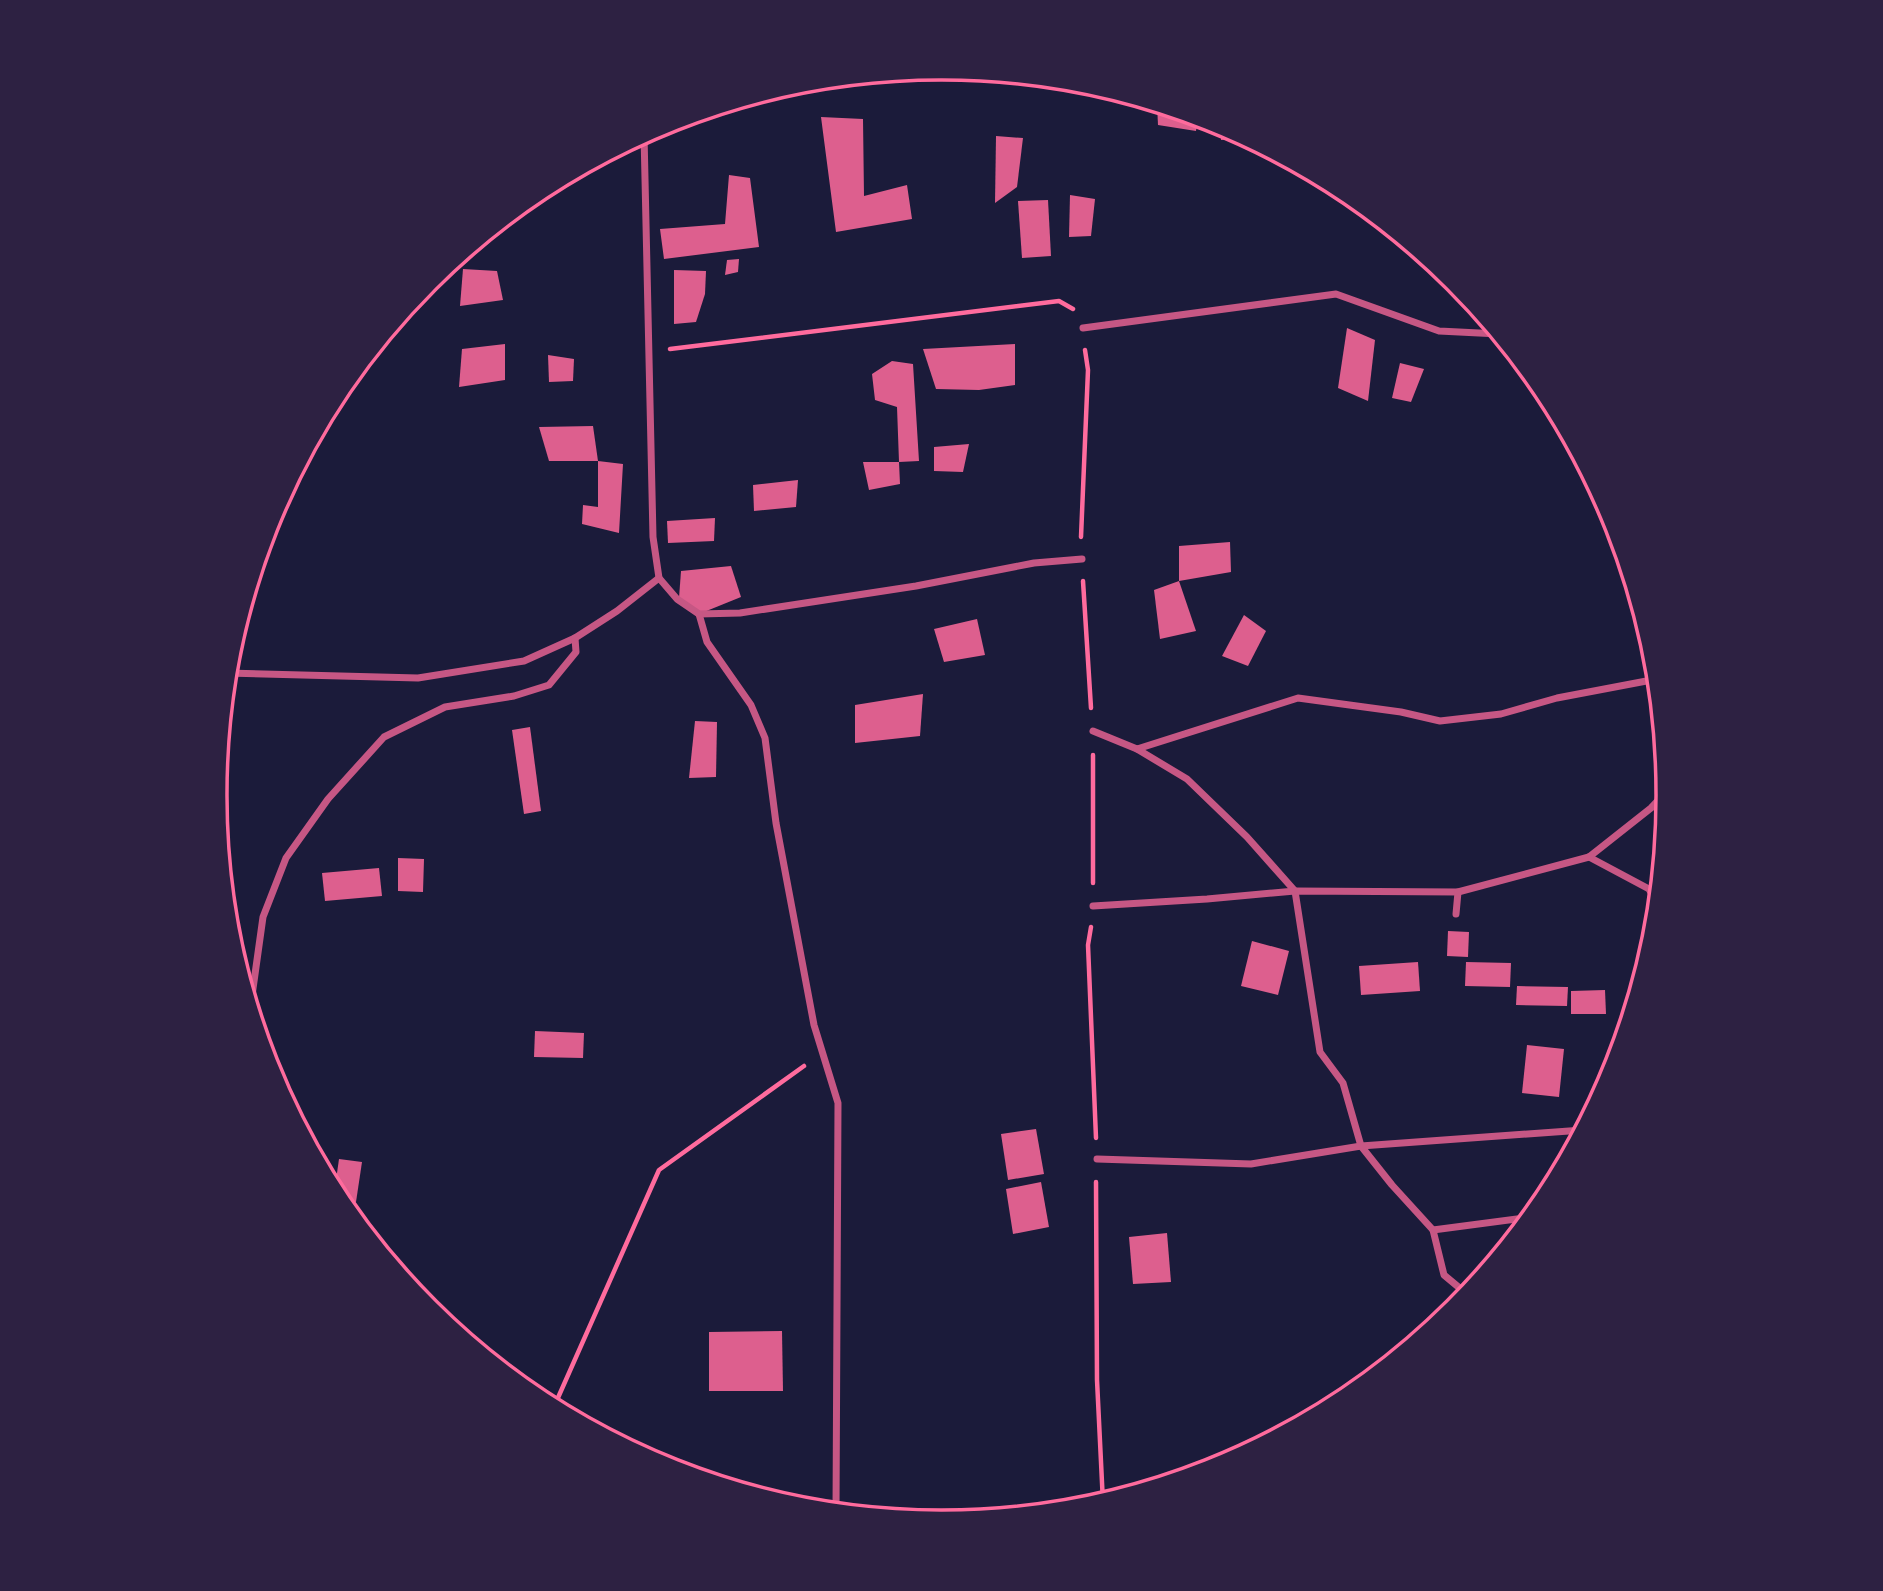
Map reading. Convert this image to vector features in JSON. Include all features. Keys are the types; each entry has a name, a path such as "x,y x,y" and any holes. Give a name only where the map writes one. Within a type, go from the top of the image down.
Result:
{"street":[{"path":"644,146 653,537 659,579 677,600 699,614 740,613 916,586 1034,563 1082,559"},
{"path":"1083,328 1336,294 1439,331 1487,333"},
{"path":"237,673 418,678 524,661 575,638 659,579"},
{"path":"699,614 707,642 751,705 765,738 776,824 814,1025 838,1103 836,1502"},
{"path":"253,988 263,917 286,858 328,799 384,737 445,708 514,696 549,685 576,652 575,638"},
{"path":"1137,749 1298,698 1401,712 1440,721 1501,714 1557,698 1647,681"},
{"path":"1093,731 1137,749 1187,779 1247,838 1295,891 1320,1052 1343,1083 1361,1146 1433,1230 1444,1275 1459,1288"},
{"path":"1093,906 1295,891 1458,892 1589,858 1656,803"},
{"path":"1589,858 1650,890"},
{"path":"1457,914 1458,892"},
{"path":"1097,1159 1251,1164 1361,1146 1573,1131"},
{"path":"1433,1230 1518,1219"}],"path":[{"path":"648,352 1059,301 1075,310 1083,328 1088,370 1082,559 1093,731 1093,906 1088,945 1097,1159 1097,1380 1102,1492"},
{"path":"558,1399 659,1170 821,1053"}],"building":[{"path":"1157,114 1196,128 1196,131 1158,125"},
{"path":"821,117 863,119 864,196 907,185 912,219 836,232"},
{"path":"996,136 1023,138 1017,187 995,203"},
{"path":"729,175 750,178 759,247 664,259 660,229 725,224"},
{"path":"1070,195 1095,199 1091,236 1069,237"},
{"path":"1048,200 1051,256 1022,258 1018,201"},
{"path":"739,259 738,272 725,275 727,260"},
{"path":"463,269 497,271 503,300 460,306"},
{"path":"674,270 706,271 705,294 696,322 674,324"},
{"path":"1347,328 1375,340 1368,401 1338,388"},
{"path":"505,344 505,380 459,387 462,349"},
{"path":"1015,344 1015,385 979,390 936,389 923,349"},
{"path":"548,355 574,359 573,381 549,382"},
{"path":"892,361 913,364 919,461 899,462 897,407 875,400 872,374"},
{"path":"1400,363 1424,369 1411,402 1392,398"},
{"path":"593,426 598,461 549,461 539,427"},
{"path":"969,444 963,472 934,471 934,447"},
{"path":"598,461 623,464 619,533 582,524 583,505 598,507"},
{"path":"863,462 899,462 900,484 869,490"},
{"path":"798,480 796,507 754,511 753,485"},
{"path":"715,518 714,541 668,543 667,521"},
{"path":"1230,542 1231,572 1179,581 1179,546"},
{"path":"731,566 741,597 699,614 679,598 681,571"},
{"path":"1179,581 1196,631 1160,639 1154,590"},
{"path":"1244,615 1266,631 1248,666 1222,656"},
{"path":"977,619 985,655 944,662 934,629"},
{"path":"923,694 920,736 855,743 855,705"},
{"path":"695,721 717,722 716,777 689,778"},
{"path":"530,727 541,811 524,814 512,730"},
{"path":"398,858 424,859 423,892 398,891"},
{"path":"379,868 382,896 325,901 322,873"},
{"path":"1448,931 1469,932 1468,957 1447,956"},
{"path":"1252,941 1289,951 1278,995 1241,986"},
{"path":"1418,962 1420,991 1361,995 1359,966"},
{"path":"1466,962 1511,963 1510,987 1465,986"},
{"path":"1517,986 1568,987 1567,1006 1516,1005"},
{"path":"1605,990 1606,1014 1571,1014 1571,991"},
{"path":"535,1031 584,1033 583,1058 534,1057"},
{"path":"1527,1045 1564,1049 1559,1097 1522,1093"},
{"path":"1036,1129 1044,1174 1008,1180 1001,1134"},
{"path":"339,1159 362,1162 356,1202 353,1202 337,1176"},
{"path":"1041,1182 1049,1227 1013,1234 1006,1189"},
{"path":"1167,1233 1171,1282 1133,1284 1129,1237"},
{"path":"782,1331 783,1391 709,1391 709,1332"}]}
